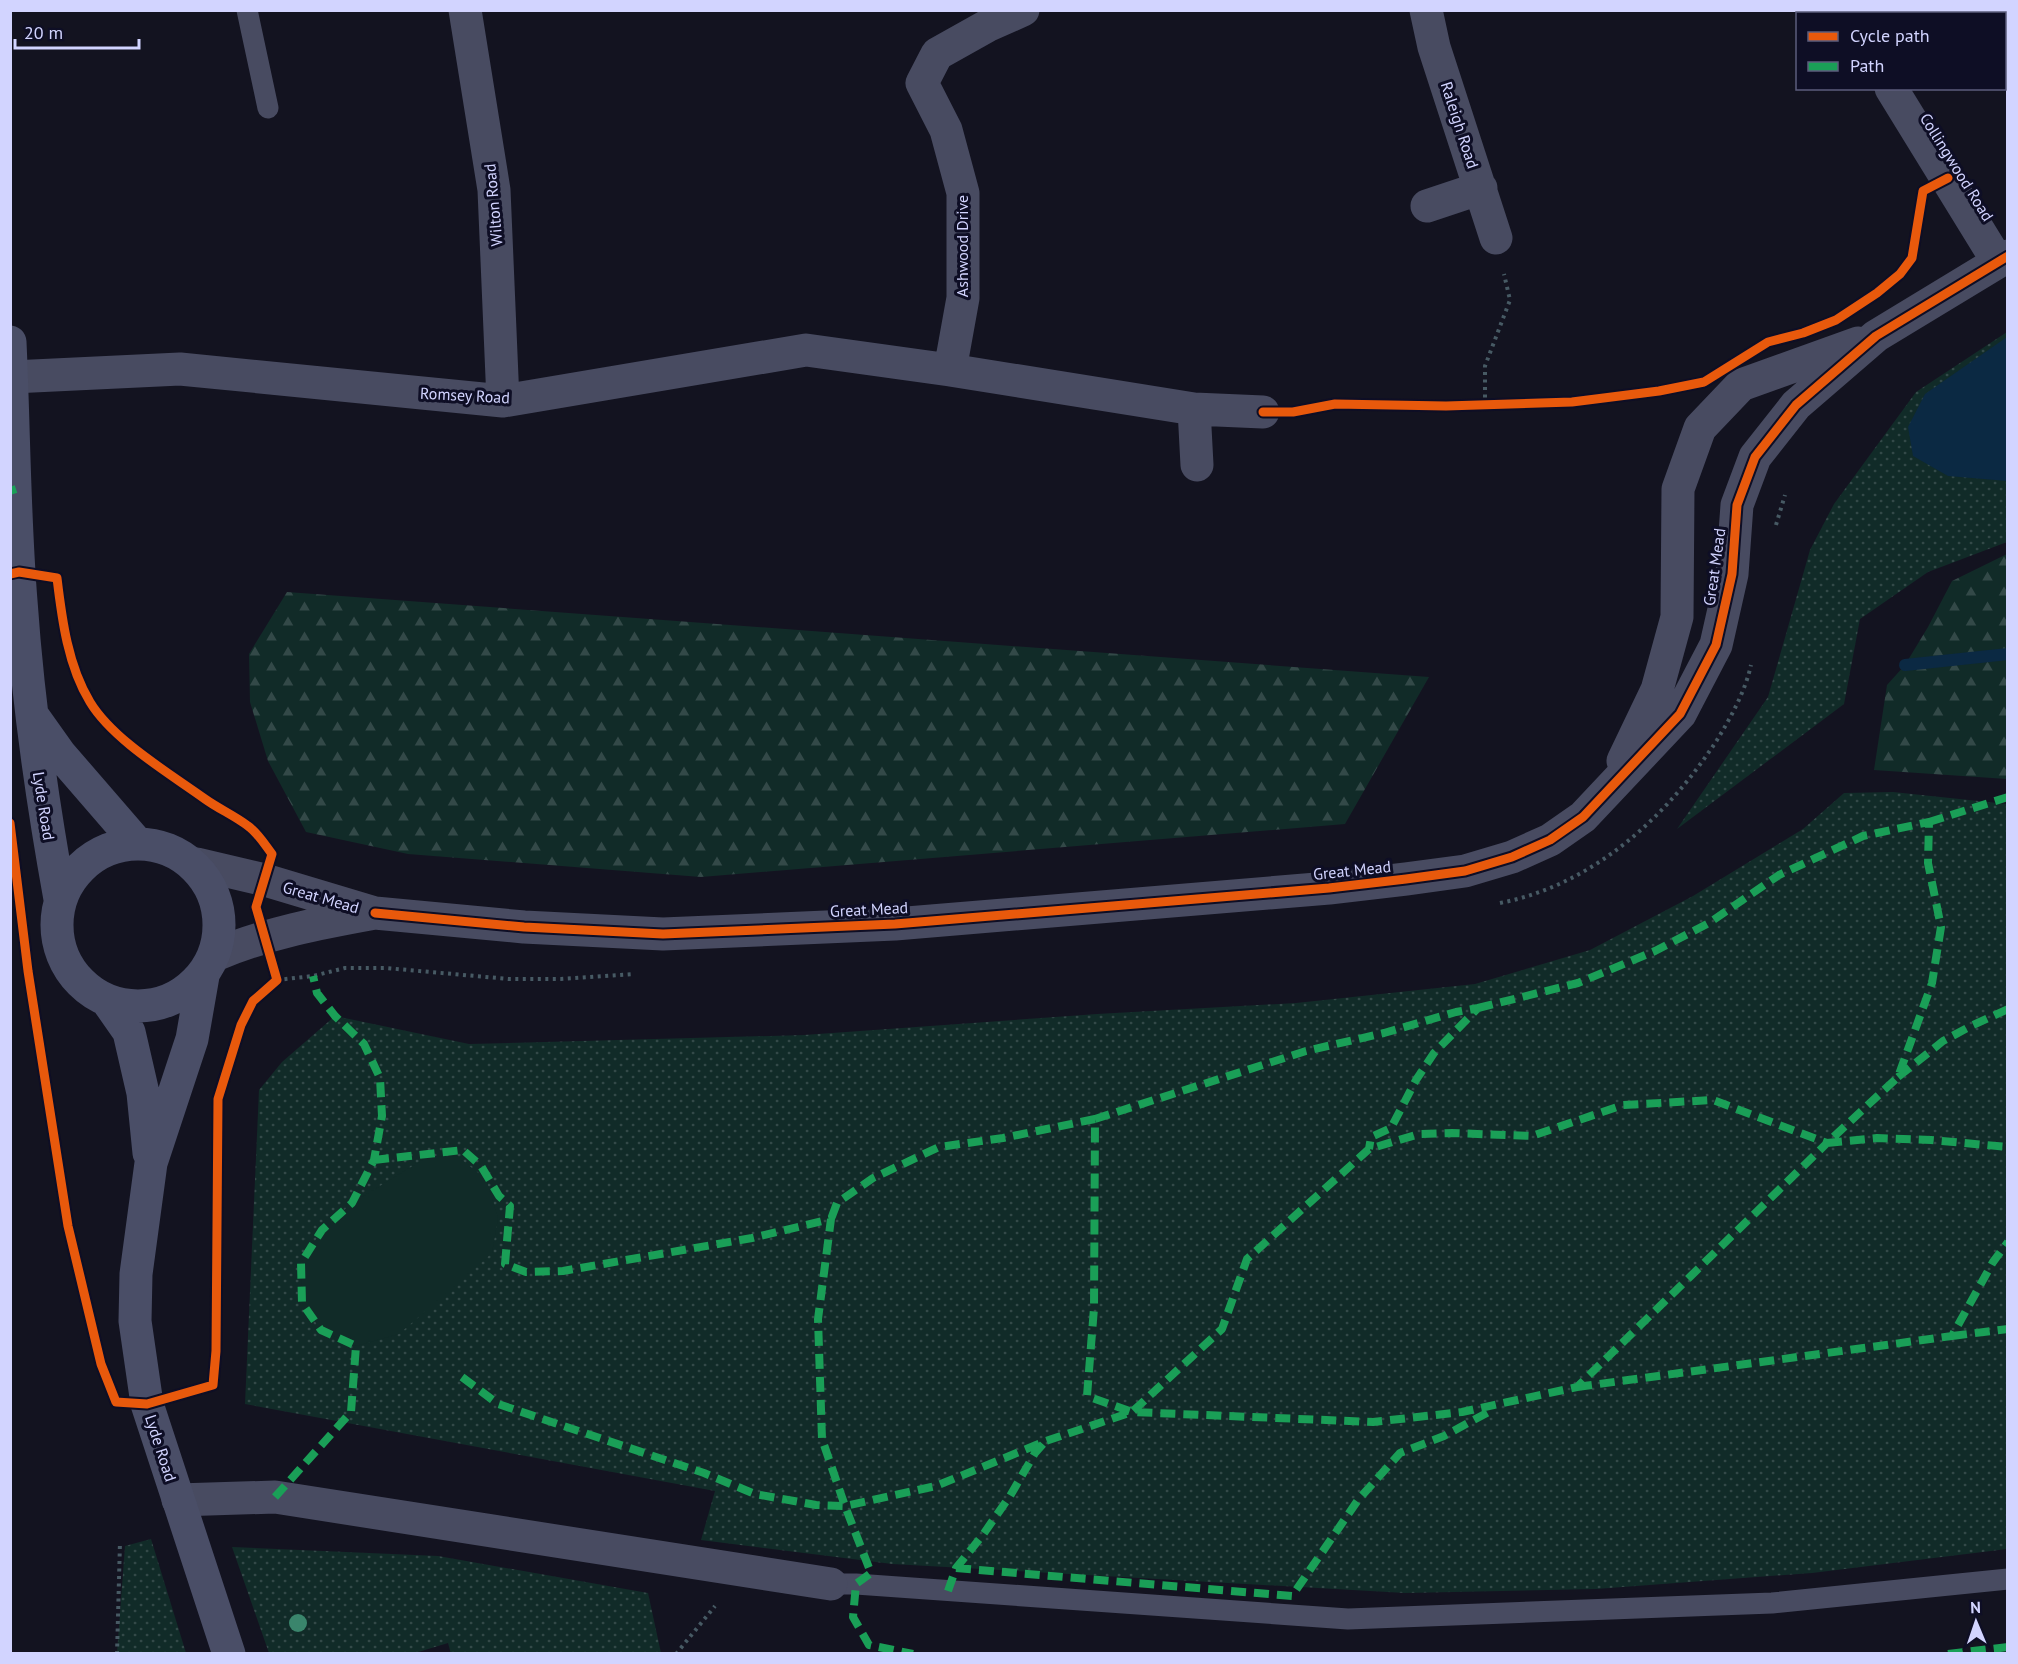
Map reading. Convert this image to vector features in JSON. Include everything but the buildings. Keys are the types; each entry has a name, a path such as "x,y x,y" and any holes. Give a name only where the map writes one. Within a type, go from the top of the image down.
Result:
{"street":[{"name":"Wilton Road","path":"465,10 494,190 503,401"},
{"name":"Ashwood Drive","path":"950,369 963,298 963,193 946,130 922,83 937,54 987,26 1023,10"},
{"name":"Raleigh Road","path":"1426,10 1434,47 1496,238"},
{"name":"Collingwood Road","path":"1892,90 2002,259"},
{"path":"1427,206 1481,188"},
{"name":"Great Mead","path":"197,864 265,880 375,913 524,927 663,934 895,924 1340,886 1465,871 1512,857 1550,840 1583,817 1680,714 1716,645 1732,574 1737,505 1755,457 1796,405 1876,336 2002,259"},
{"name":"Great Mead","path":"1610,789 1657,690 1677,617 1678,489 1700,428 1741,386 1876,336"},
{"name":"Lyde Road","path":"10,342 17,542 31,712 42,805 60,899 56,930 64,962 81,985 108,1002 129,1032 143,1093 150,1163"},
{"name":"Romsey Road","path":"12,377 180,369 503,401 806,350 950,369"},
{"path":"950,369 1194,409 1263,412"},
{"path":"1194,409 1197,465"},
{"name":"Lyde Road","path":"31,712 60,754 137,843"},
{"name":"Lyde Road","path":"60,899 79,868 107,849 137,843 174,851 197,864 213,891 220,924 192,1039 150,1163 136,1274 135,1321 147,1404 229,1653"},
{"name":"Great Mead","path":"209,965 247,941 310,925 375,913"},
{"name":"Lyde Road","path":"108,1002 153,1006 179,997 209,965"},
{"path":"178,1500 275,1497 831,1584"}],"lane":[{"path":"247,10 268,108"},
{"path":"831,1584 1348,1619 1772,1603 2007,1580"}],"path":[{"path":"1496,238 1510,300 1485,366 1480,406 1496,405"},
{"path":"1774,533 1787,487"},
{"path":"1493,905 1515,900 1569,880 1610,855 1659,814 1697,770 1729,721 1748,678 1752,657"},
{"path":"265,936 277,980"},
{"path":"269,987 277,980 313,976 345,968 386,968 509,979 561,979 639,973"},
{"path":"117,1653 120,1542"},
{"path":"676,1653 744,1570"}],"green space":[{"path":"2007,332 2007,542 1928,572 1860,619 1844,704 1677,829 1768,697 1810,550 1834,504 1916,392"},
{"path":"2007,554 2007,779 1874,770 1887,685 1905,665 1952,581"},
{"path":"287,592 1429,677 1345,824 701,877 408,854 306,832 268,761 250,702 249,654"},
{"path":"1893,792 2007,804 2007,1549 1812,1573 1596,1589 1405,1593 892,1564 701,1540 715,1491 245,1404 259,1090 282,1062 335,1016 469,1044 804,1035 1097,1014 1296,1003 1475,984 1590,950 1693,896 1803,829 1844,793"},
{"path":"429,1156 458,1157 486,1179 498,1218 492,1253 399,1334 356,1346 321,1330 302,1303 301,1263 322,1230 352,1203"},
{"path":"151,1539 186,1653 117,1653 125,1546"},
{"path":"232,1547 438,1556 648,1593 661,1653 451,1654 448,1643 415,1653 269,1653"}],"water":[{"path":"2007,337 2007,481 1948,476 1913,456 1908,427 1925,394"}],"waterway":[{"path":"1905,665 2008,654"}],"marked path":[{"path":"10,491 16,489"},
{"path":"1929,822 2008,797"},
{"path":"1478,1008 1578,983 1655,951 1709,923 1779,875 1863,836 1929,822 1928,863 1941,927 1932,983 1898,1077 1827,1143"},
{"path":"275,1497 351,1412 356,1346 321,1330 302,1303 301,1263 322,1230 352,1203 374,1160 382,1116 380,1078 364,1044 335,1016 317,993 313,976"},
{"path":"1095,1119 1306,1051 1478,1008 1434,1053 1416,1080 1391,1128 1371,1137 1369,1149"},
{"path":"1898,1077 1943,1041 2008,1009"},
{"path":"462,1377 498,1404 704,1473 755,1494 816,1505 845,1506 936,1486 1046,1441 1132,1412 1222,1329 1247,1259 1369,1149 1419,1134 1532,1136 1623,1105 1713,1100 1827,1143 1577,1387 1462,1412 1373,1422 1132,1412 1087,1396 1094,1308 1095,1119 1003,1138 939,1147 873,1178 837,1203 831,1219"},
{"path":"1827,1143 1877,1138 2008,1147"},
{"path":"374,1160 463,1150 481,1166 499,1196 510,1206 505,1264 526,1272 563,1271 752,1238 831,1219 818,1319 822,1439 871,1573 856,1584 853,1617 869,1645 913,1654"},
{"path":"1577,1387 1952,1336 1993,1262 2008,1242"},
{"path":"1952,1336 2008,1329"},
{"path":"956,1568 1292,1596 1358,1500 1400,1453 1444,1436 1494,1409"},
{"path":"948,1591 956,1568 982,1536 1010,1496 1035,1453 1044,1443"},
{"path":"1948,1654 2008,1647"}],"cycle path":[{"path":"1263,412 1293,412 1335,404 1446,406 1572,402 1659,391 1704,382 1768,342 1803,333 1836,320 1877,293 1900,274 1912,258 1923,191 1948,178"},
{"path":"375,913 524,927 663,934 895,924 1329,888 1465,871 1512,857 1550,840 1583,817 1680,714 1716,645 1732,574 1737,505 1755,457 1796,405 1876,336 2008,256"},
{"path":"10,574 19,572 57,578 71,658 82,688 100,716 127,743 143,755 210,803 252,829 272,854 256,907 277,980 253,1001 241,1025 218,1099 216,1351 213,1385 147,1404 116,1402 101,1364 68,1226 28,971 10,823"}]}
